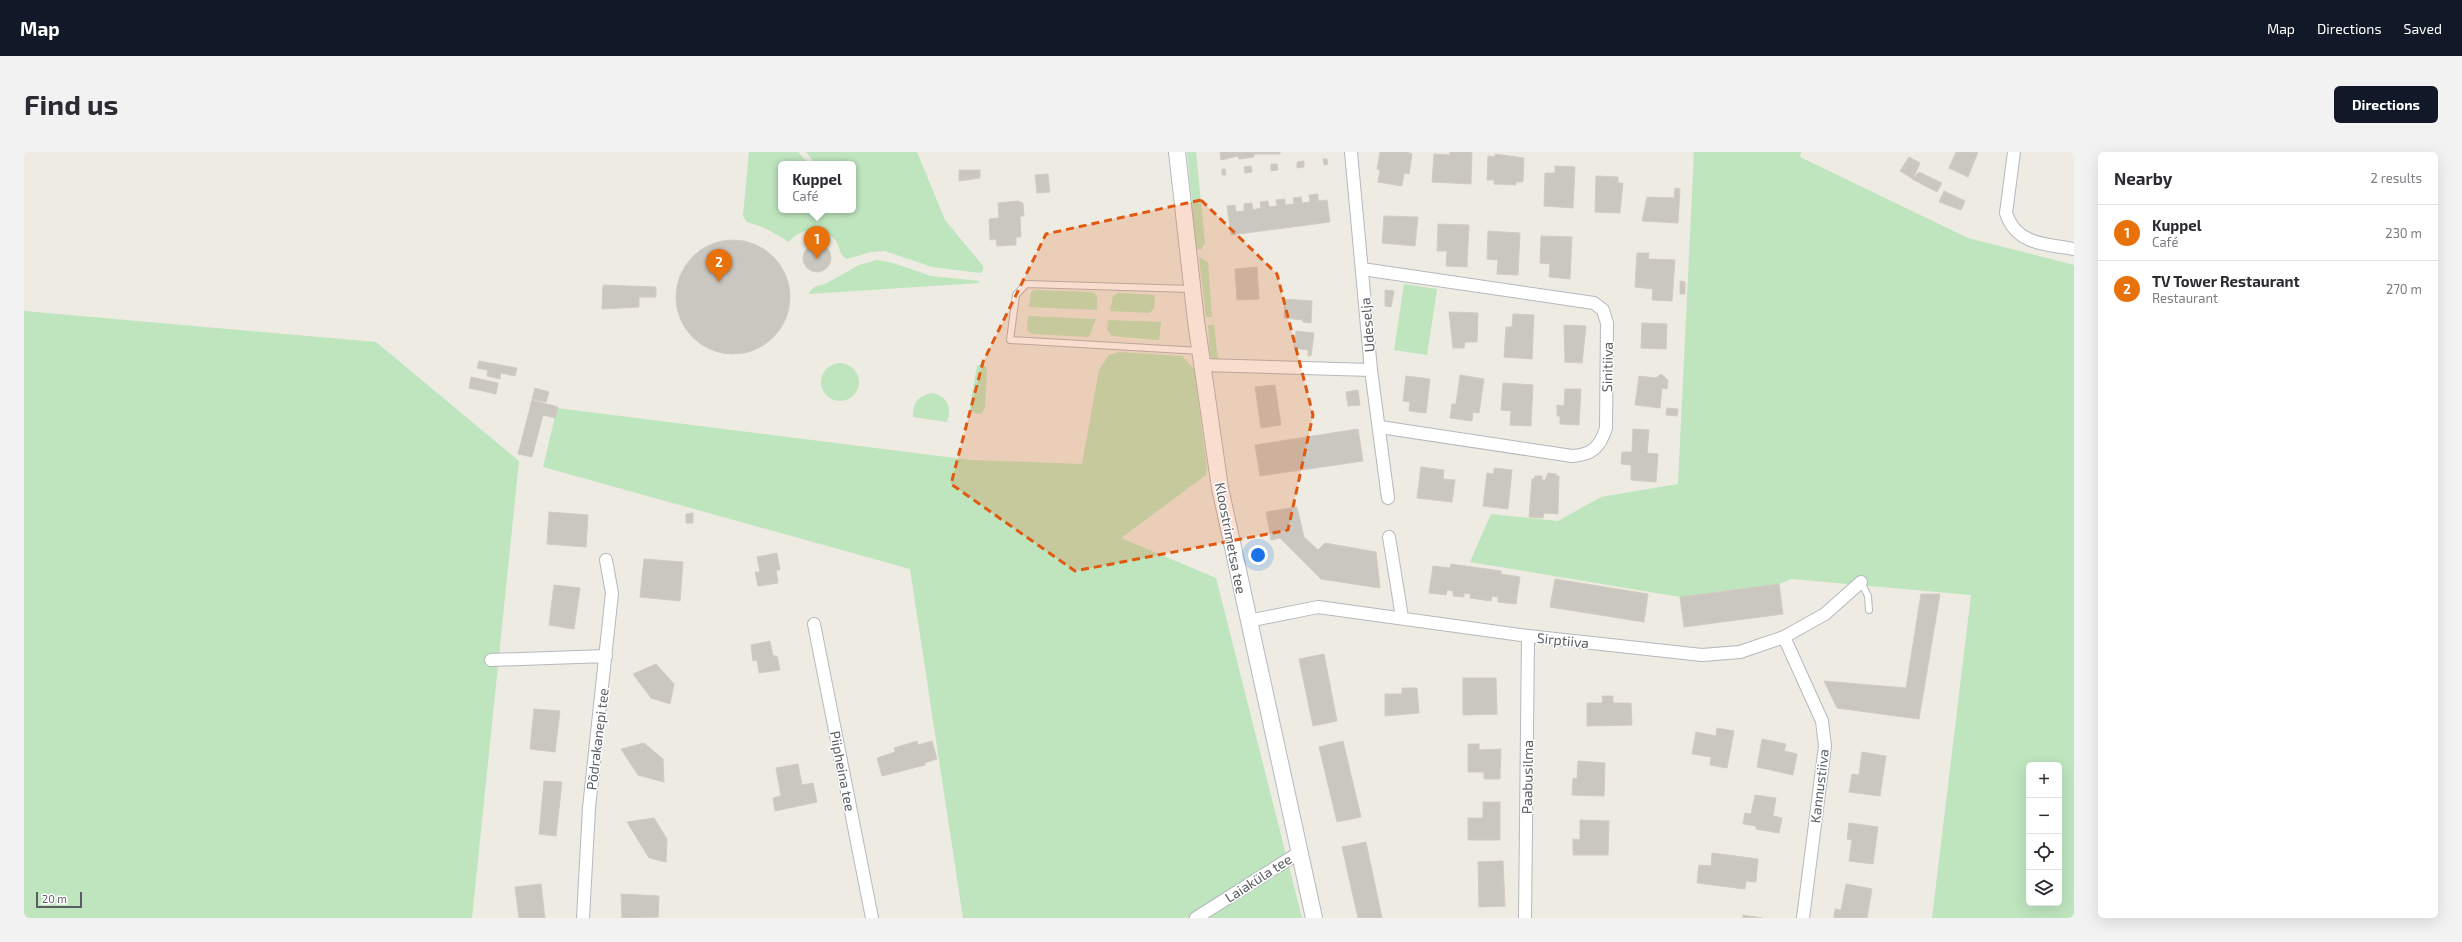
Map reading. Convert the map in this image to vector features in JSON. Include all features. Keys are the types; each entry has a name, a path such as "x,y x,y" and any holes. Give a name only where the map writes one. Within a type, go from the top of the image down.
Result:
{"main road":[{"name":"Kloostrimetsa tee","path":"1177,152 1201,358 1220,488 1314,918"}],"street":[{"name":"Udeselja","path":"1351,152 1371,370 1380,427 1388,498"},
{"path":"2014,152 2006,213 2009,222 2026,240 2074,249"},
{"name":"Sinitiiva","path":"1362,269 1594,303 1603,310 1608,323 1606,428 1602,441 1593,451 1572,456 1380,427"},
{"path":"1201,358 1371,370"},
{"path":"1389,537 1402,617"},
{"name":"Põdrakanepi tee","path":"583,918 589,808 612,593 606,560"},
{"name":"Sirptiiva","path":"1248,621 1318,607 1402,617 1528,636 1702,655 1740,652 1784,637 1826,614 1861,582"},
{"name":"Piipheina tee","path":"814,624 872,918"},
{"name":"Paabusilma","path":"1525,918 1528,636"},
{"name":"Kannustiiva","path":"1784,637 1822,721 1825,746 1803,918"},
{"path":"491,660 606,656"},
{"name":"Laiaküla tee","path":"1196,918 1300,852"}],"lane":[{"path":"1193,290 1026,284 1016,295 1010,340 1201,358"},
{"path":"1861,582 1868,596 1869,610"}],"highlighted area":[{"path":"1201,200 1277,274 1313,415 1288,530 1075,571 951,484 983,362 1046,234"}],"green space":[{"path":"749,152 798,152 806,161 778,161 778,213 856,213 856,161 814,161 806,152 917,152 945,220 983,266 983,271 980,273 932,267 885,251 871,252 847,259 841,253 836,241 825,232 819,230 806,231 800,233 789,242 765,228 747,222 743,216"},
{"path":"1187,152 1196,152 1205,243 1201,250 1197,249 1196,245"},
{"path":"1694,152 1801,152 1800,157 1968,238 2074,265 2074,918 1932,918 1971,595 1792,579 1779,584 1680,597 1470,562 1491,514 1558,521 1601,497 1678,484"},
{"path":"1199,257 1208,262 1212,317 1206,317"},
{"path":"877,260 893,263 931,276 979,281 979,283 808,294 814,287 825,284 859,265"},
{"path":"1404,284 1437,289 1427,355 1394,350"},
{"path":"1034,290 1092,292 1097,296 1097,310 1029,307 1031,292"},
{"path":"1118,293 1155,295 1154,309 1149,313 1110,311 1113,296"},
{"path":"24,311 376,342 519,461 472,918 24,918"},
{"path":"1028,316 1096,319 1089,337 1033,334 1027,330"},
{"path":"1108,320 1161,322 1159,340 1112,336 1107,330"},
{"path":"1208,325 1214,325 1218,360 1211,358 1210,355"},
{"path":"1119,352 1182,356 1194,369 1207,468 1206,475 1121,538 1216,578 1302,918 963,918 910,569 543,467 557,408 971,460 1082,464 1099,370 1109,355"},
{"path":"840,363 850,366 856,372 859,382 856,392 850,398 840,401 830,398 824,392 821,382 824,372 830,366"},
{"path":"982,363 987,368 985,407 982,413 977,414 971,411 970,406 977,366"},
{"path":"932,393 942,397 947,403 949,412 947,422 913,417 917,400 927,394"}],"building":[{"path":"1220,152 1280,152 1280,154 1254,154 1254,157 1239,159 1238,156 1221,160"},
{"path":"1380,152 1407,152 1412,154 1409,174 1404,173 1402,186 1378,182 1380,170 1377,169"},
{"path":"1450,152 1472,152 1471,184 1432,182 1434,154 1450,155"},
{"path":"1956,152 1978,152 1968,177 1949,168"},
{"path":"1495,154 1524,158 1523,182 1516,182 1516,185 1494,184 1494,180 1487,180 1488,156 1495,157"},
{"path":"1909,157 1920,163 1913,179 1900,171"},
{"path":"1323,159 1327,159 1328,164 1324,165"},
{"path":"1304,161 1304,167 1297,168 1297,162"},
{"path":"1271,164 1277,164 1278,170 1271,171"},
{"path":"1251,166 1252,172 1245,173 1244,167"},
{"path":"1555,166 1575,167 1573,208 1544,206 1545,173 1555,173"},
{"path":"1222,169 1225,169 1226,175 1222,175"},
{"path":"959,170 980,170 980,178 959,181"},
{"path":"1919,172 1942,183 1937,192 1912,179"},
{"path":"1048,174 1050,192 1037,193 1035,175"},
{"path":"1596,176 1618,177 1618,183 1623,183 1620,213 1595,212"},
{"path":"1675,188 1680,189 1678,223 1642,221 1647,197 1674,198"},
{"path":"1944,191 1965,201 1961,210 1939,202"},
{"path":"1318,194 1318,201 1327,200 1330,222 1231,235 1227,206 1235,205 1236,212 1244,211 1244,204 1252,203 1253,210 1261,208 1260,202 1268,201 1269,207 1277,206 1276,200 1285,199 1285,205 1294,204 1293,198 1301,197 1302,203 1310,202 1309,195"},
{"path":"1018,201 1023,203 1024,216 1020,216 1021,237 1016,237 1016,245 997,246 996,239 990,240 989,219 999,218 998,203"},
{"path":"1384,216 1418,217 1415,246 1382,243"},
{"path":"1438,224 1469,225 1467,267 1446,266 1447,251 1437,251"},
{"path":"1488,231 1520,233 1518,275 1497,274 1498,260 1487,259"},
{"path":"1541,236 1572,237 1570,279 1549,277 1550,264 1540,263"},
{"path":"733,240 755,244 765,249 781,265 786,275 790,297 786,319 781,329 765,345 755,350 733,354 711,350 701,345 685,329 680,319 676,297 680,275 685,265 701,249 711,244"},
{"path":"817,244 827,248 831,258 827,268 817,272 807,268 803,258 807,248"},
{"path":"1637,253 1649,253 1648,259 1675,260 1672,301 1652,300 1653,289 1635,287"},
{"path":"1257,267 1259,299 1237,300 1235,269"},
{"path":"1680,281 1685,282 1685,294 1680,294"},
{"path":"603,285 656,287 656,297 639,297 639,307 602,309"},
{"path":"1385,290 1394,291 1391,307 1385,306"},
{"path":"1285,299 1312,301 1311,323 1303,322 1303,320 1284,318"},
{"path":"1449,312 1478,313 1477,342 1465,342 1464,348 1453,348"},
{"path":"1513,314 1534,315 1532,359 1504,357 1506,327 1512,327"},
{"path":"1642,323 1667,324 1666,349 1641,348"},
{"path":"1564,325 1586,326 1582,363 1565,362"},
{"path":"1296,331 1314,333 1311,356 1308,356 1308,350 1294,348"},
{"path":"479,361 517,368 515,376 501,373 500,379 487,376 488,370 477,368"},
{"path":"1661,374 1668,380 1667,389 1662,388 1660,408 1635,405 1639,376 1656,378"},
{"path":"1460,375 1484,379 1479,413 1473,412 1472,421 1450,418 1452,404 1456,404"},
{"path":"1406,376 1430,379 1426,413 1409,411 1410,402 1403,401"},
{"path":"471,377 498,383 496,394 469,388"},
{"path":"1503,383 1533,385 1531,426 1510,425 1511,411 1501,410"},
{"path":"1275,385 1281,425 1261,428 1255,387"},
{"path":"535,388 549,392 546,402 532,399"},
{"path":"1565,389 1581,389 1579,425 1560,424 1560,416 1557,416 1557,405 1564,406"},
{"path":"1358,390 1360,405 1348,406 1346,392"},
{"path":"532,400 558,407 555,418 543,415 532,457 518,454"},
{"path":"1667,408 1678,409 1677,416 1666,415"},
{"path":"1358,429 1363,461 1260,476 1255,445"},
{"path":"1633,429 1649,430 1647,453 1658,454 1656,482 1631,480 1631,465 1621,464 1622,452 1632,452"},
{"path":"1421,467 1444,470 1443,479 1455,480 1452,502 1417,498"},
{"path":"1494,468 1512,470 1508,509 1483,506 1487,473 1494,474"},
{"path":"1548,473 1559,476 1558,514 1544,513 1543,518 1529,517 1532,479 1534,479 1535,476 1542,476 1542,480 1545,480"},
{"path":"1297,507 1304,537 1318,550 1325,543 1376,552 1380,588 1321,579 1280,538 1271,540 1266,512"},
{"path":"549,512 588,515 586,547 547,544"},
{"path":"693,513 693,523 686,523 686,514"},
{"path":"777,553 780,570 776,570 778,583 758,586 755,572 760,572 757,557"},
{"path":"644,559 683,562 680,601 640,597"},
{"path":"1451,564 1501,571 1501,574 1520,577 1516,604 1498,602 1498,597 1492,596 1491,601 1470,598 1471,594 1464,593 1464,597 1453,596 1453,591 1447,590 1446,595 1429,593 1433,566 1450,568"},
{"path":"1555,579 1648,594 1644,622 1550,607"},
{"path":"1779,584 1783,614 1684,627 1680,597"},
{"path":"554,585 580,588 574,629 549,625"},
{"path":"1921,594 1940,594 1919,719 1837,708 1824,681 1906,688"},
{"path":"770,641 773,656 777,656 780,670 759,673 757,660 753,661 751,645"},
{"path":"1324,654 1337,721 1313,726 1299,659"},
{"path":"656,664 674,684 670,704 651,698 633,674"},
{"path":"1463,678 1496,678 1497,714 1463,715"},
{"path":"1402,688 1417,688 1419,713 1385,716 1385,694 1402,694"},
{"path":"1602,696 1613,696 1613,703 1631,703 1632,725 1587,726 1587,703 1603,703"},
{"path":"534,709 560,711 555,752 530,749"},
{"path":"1717,728 1734,731 1727,768 1710,765 1711,757 1692,754 1696,732 1716,736"},
{"path":"1762,739 1786,744 1784,751 1797,754 1793,775 1757,767"},
{"path":"917,741 918,745 932,741 937,759 924,763 925,765 882,776 877,758 895,752 894,748"},
{"path":"1343,741 1361,817 1337,822 1319,747"},
{"path":"644,743 663,759 664,782 638,775 621,749"},
{"path":"1468,744 1479,744 1479,750 1501,749 1500,779 1484,779 1484,772 1468,772"},
{"path":"1862,752 1886,756 1880,796 1849,792 1852,774 1859,775"},
{"path":"1578,761 1605,763 1604,796 1572,795 1573,778 1577,779"},
{"path":"798,764 802,785 813,783 817,802 775,811 773,798 781,796 776,768"},
{"path":"544,781 562,782 556,836 539,834"},
{"path":"1755,795 1776,798 1773,816 1782,818 1779,833 1756,829 1756,826 1743,824 1745,813 1751,814"},
{"path":"1483,802 1500,802 1500,840 1468,840 1468,818 1483,818"},
{"path":"654,818 667,839 666,862 649,858 627,822"},
{"path":"1580,820 1609,821 1608,855 1573,855 1573,839 1580,840"},
{"path":"1849,823 1878,827 1873,864 1849,861 1852,840 1847,839"},
{"path":"1366,842 1382,918 1358,918 1342,847"},
{"path":"1712,853 1758,859 1756,882 1746,881 1745,889 1697,883 1699,865 1711,866"},
{"path":"1503,861 1505,906 1479,907 1478,862"},
{"path":"541,884 545,918 519,918 515,887"},
{"path":"1846,884 1872,889 1867,918 1834,918 1835,909 1841,910"},
{"path":"621,894 659,896 658,917 622,918"},
{"path":"1743,915 1762,918 1743,918"}],"place":[{"name":"Kuppel","path":"817,259"},
{"name":"TV Tower Restaurant","path":"719,282"}]}
